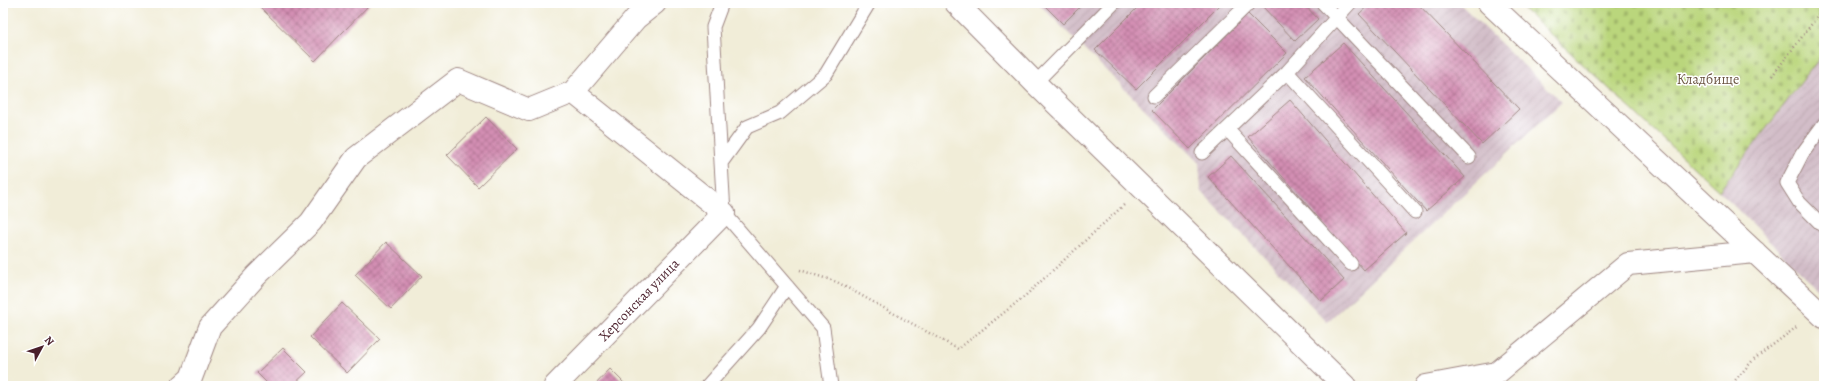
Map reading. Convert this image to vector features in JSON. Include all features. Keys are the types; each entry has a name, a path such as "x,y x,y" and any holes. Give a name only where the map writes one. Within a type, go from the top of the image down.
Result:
{"street":[{"path":"182,386 191,378 210,327 256,276 311,222 356,158 458,80 529,110 573,92 636,18 655,3"},
{"path":"956,3 1142,188 1345,386"},
{"path":"1489,3 1821,314"},
{"path":"573,92 724,213"},
{"name":"Херсонская улица","path":"555,386 724,213"},
{"path":"1426,386 1498,373 1628,264 1755,252"}],"lane":[{"path":"722,3 713,27 724,213 823,328 831,386"},
{"path":"721,163 747,127 780,112 826,74 869,3"},
{"path":"1154,96 1249,3"},
{"path":"1323,3 1469,157"},
{"path":"1202,153 1287,72 1350,3"},
{"path":"1036,83 1110,5"},
{"path":"1287,72 1415,212"},
{"path":"1824,124 1802,154 1787,183 1799,202 1824,227"},
{"path":"1227,129 1351,264"},
{"path":"707,386 759,328 786,286"}],"path":[{"path":"1772,76 1824,8"},
{"path":"763,259 837,282 958,349 1025,296 1142,188"},
{"path":"1730,386 1754,359 1821,314"}],"shaded area":[{"path":"1038,3 1459,3 1562,102 1327,322 1201,191 1199,163"},
{"path":"1824,52 1824,296 1719,191"}],"green space":[{"name":"Кладбище","path":"1517,3 1824,3 1824,52 1719,191"}],"building":[{"path":"256,3 371,3 315,61"},
{"path":"1042,3 1084,3 1063,24"},
{"path":"1142,3 1222,3 1136,89 1095,50"},
{"path":"1265,3 1303,3 1318,19 1295,41 1262,6"},
{"path":"1371,3 1417,3 1519,109 1482,144 1359,14"},
{"path":"1248,14 1287,53 1190,149 1152,110"},
{"path":"1343,43 1465,177 1426,211 1305,77"},
{"path":"1290,100 1406,233 1364,270 1248,137"},
{"path":"486,117 517,149 478,187 447,155"},
{"path":"1231,156 1344,280 1321,301 1208,177"},
{"path":"386,242 422,276 391,309 355,275"},
{"path":"342,303 380,339 347,373 310,337"},
{"path":"283,348 307,372 292,386 270,386 257,373"},
{"path":"610,369 627,386 594,386"}]}
